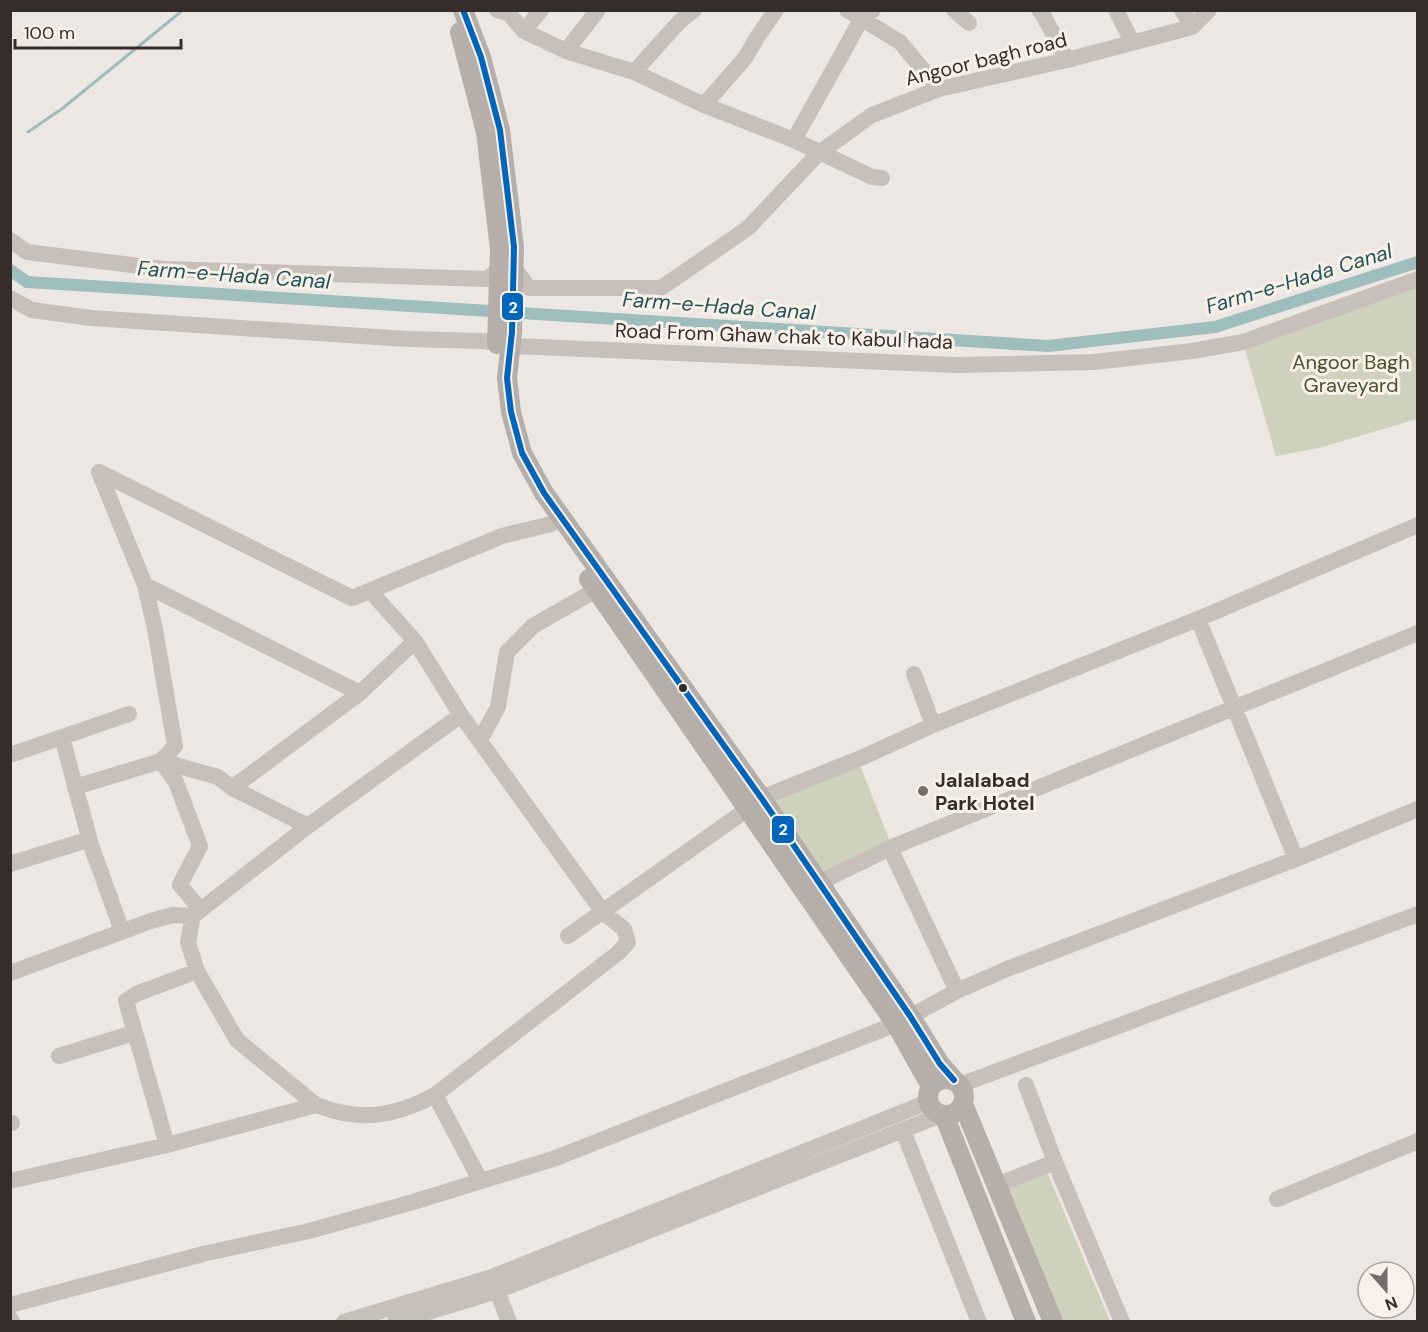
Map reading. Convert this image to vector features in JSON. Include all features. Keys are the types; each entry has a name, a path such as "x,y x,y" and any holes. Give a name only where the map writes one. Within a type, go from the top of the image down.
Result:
{"main road":[{"path":"454,10 486,132 507,248"},
{"path":"463,10 481,57 500,130 507,248 504,338 511,412 522,453 544,493 811,886 903,1020 959,1090 1053,1322"},
{"path":"504,338 495,378 498,411 504,438 515,467 531,496 596,590 755,804"},
{"path":"903,1020 1026,1322"},
{"path":"936,1105 938,1081 946,1079 959,1090"},
{"path":"936,1105 955,1114 959,1090"}],"street":[{"path":"524,31 541,10"},
{"path":"566,51 598,10"},
{"path":"634,72 680,21 694,10"},
{"path":"704,105 745,58 776,10"},
{"path":"954,10 969,23"},
{"path":"1039,10 1067,60"},
{"path":"1116,10 1132,42"},
{"path":"1182,10 1192,27 1209,10"},
{"path":"505,12 524,31 566,51 634,72 704,105 794,140 872,177 882,178"},
{"path":"794,140 861,13 900,42 939,88"},
{"name":"Angoor bagh road","path":"507,275 529,288 661,288 748,228 819,153 872,115 939,88 1067,60 1192,27"},
{"path":"10,240 27,252 164,269 487,279 507,275"},
{"name":"Road From Ghaw chak to Kabul hada","path":"10,298 32,310 91,318 406,339 504,338 956,365 1094,362 1192,351 1243,342 1418,279"},
{"path":"75,787 161,761 175,746 145,585 99,472 352,598 502,536 551,524"},
{"path":"568,936 755,804 808,778 861,758 933,725 1198,619 1418,525"},
{"path":"145,585 360,693"},
{"path":"480,740 498,707 507,652 532,626 596,590"},
{"path":"161,761 176,782 200,846 180,885 197,912 188,942 197,971 237,1040 316,1105 365,1116 379,1115 417,1105 435,1095 623,949 628,942 624,929 603,912 461,715 415,641 370,591"},
{"path":"1198,619 1296,859"},
{"path":"811,886 890,848 1418,633"},
{"path":"232,788 360,693 415,641"},
{"path":"914,674 933,725"},
{"path":"10,755 129,714"},
{"path":"10,973 122,931 173,915 197,912 308,826 461,715"},
{"path":"62,737 91,845 122,931"},
{"path":"161,761 218,777 232,788 308,826"},
{"path":"10,1305 207,1253 309,1231 413,1203 480,1180 553,1159 903,1020 957,991 1007,969 1296,859 1418,809"},
{"path":"10,864 82,840 87,840 91,845"},
{"path":"890,848 957,991"},
{"path":"959,1090 1418,914"},
{"path":"167,1145 126,1001 136,994 197,971"},
{"path":"59,1056 127,1035 136,1036"},
{"path":"1026,1085 1055,1162 1122,1322"},
{"path":"435,1095 480,1180"},
{"path":"10,1180 167,1145 316,1105"},
{"path":"395,1322 903,1131 936,1105"},
{"path":"344,1322 495,1284 936,1105"},
{"path":"903,1131 979,1322"},
{"path":"1277,1199 1418,1141"},
{"path":"997,1185 1055,1162"},
{"path":"495,1284 509,1322"}],"green space":[{"name":"Angoor Bagh Graveyard","path":"1417,284 1417,419 1319,448 1276,456 1244,346"},
{"path":"860,765 891,844 819,874 772,800"},
{"path":"1047,1172 1110,1321 1061,1321 1007,1185"}],"waterway":[{"path":"28,132 63,108 183,10"},
{"name":"Farm-e-Hada Canal","path":"10,270 27,282 1048,346 1215,327 1418,262"}],"transit line":[{"name":"2","path":"463,10 481,57 500,130 514,247 512,332 507,378 511,412 522,453 544,493 762,799 910,1016 940,1064 954,1080"}],"place":[{"name":"Jalalabad Park Hotel","path":"923,791"}]}
